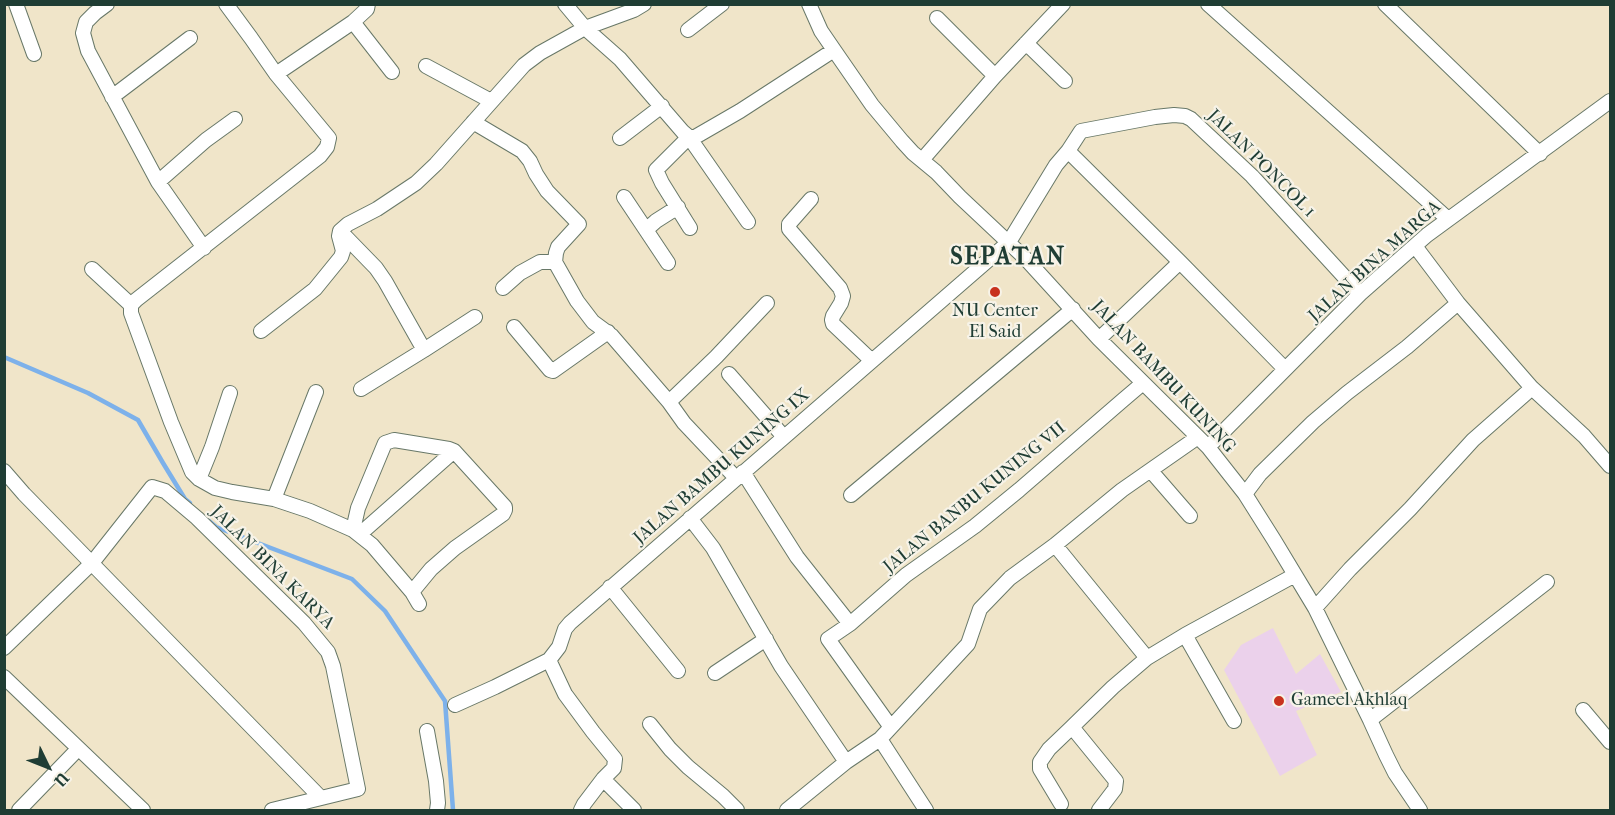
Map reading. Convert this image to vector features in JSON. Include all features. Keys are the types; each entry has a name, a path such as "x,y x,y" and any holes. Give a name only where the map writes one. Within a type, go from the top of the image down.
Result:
{"street":[{"path":"16,4 34,54"},
{"path":"107,4 86,22 83,33 88,51 158,182 204,248"},
{"path":"226,4 276,74 328,138 327,147 320,156 135,300 131,306 131,313 192,472 215,488 274,499 310,511 356,532 372,545 416,598 431,569 455,548 503,514 505,507 454,451 394,440 385,443 358,508 356,532"},
{"path":"276,74 353,22 367,9 368,4"},
{"path":"565,4 585,28 620,59 689,137 748,222"},
{"path":"261,331 315,289 341,257 343,251 340,231 416,183 436,164 524,65 540,53 585,28 644,4"},
{"path":"688,30 723,4"},
{"name":"JALAN BAMBU KUNING","path":"809,4 821,31 888,125 913,153 1009,242 1099,339 1203,442 1245,494 1315,608 1395,773 1420,810"},
{"path":"922,160 995,76 1063,4"},
{"path":"1208,4 1448,219"},
{"path":"1385,4 1540,154"},
{"path":"937,18 995,76"},
{"path":"353,22 392,72"},
{"path":"112,97 190,38"},
{"path":"1026,43 1065,81"},
{"path":"690,228 656,170 689,137 695,137 740,111 834,50"},
{"path":"426,66 491,101"},
{"name":"JALAN BINA MARGA","path":"787,810 846,762 880,739 968,644 980,609 1010,578 1055,545 1122,490 1150,471 1203,442 1285,369 1360,294 1415,246 1448,219 1611,102"},
{"path":"620,138 662,106"},
{"name":"JALAN PONCOL 1","path":"1077,135 1081,131 1155,117 1174,115 1191,119 1252,176 1360,294"},
{"path":"158,182 206,140 235,119"},
{"path":"473,122 522,151 547,191 579,224 558,247 555,262 577,301 593,322 608,332 669,402 684,423 740,475 797,556 850,624"},
{"name":"JALAN BAMBU KUNING IX","path":"549,660 559,647 570,622 1009,242 1077,135"},
{"path":"1068,151 1285,369"},
{"path":"624,197 668,263"},
{"path":"811,199 789,224 789,230 840,288 843,296 833,316 833,324 872,361"},
{"path":"646,230 678,207"},
{"path":"340,231 376,268 424,350"},
{"path":"1415,246 1458,303 1532,388 1584,436 1611,466"},
{"path":"503,288 520,273 540,262 555,262"},
{"path":"1099,339 1180,262"},
{"path":"92,269 131,306"},
{"path":"669,402 767,303"},
{"path":"1245,494 1260,474 1313,422 1458,303"},
{"path":"850,495 1073,309"},
{"path":"361,389 475,316"},
{"path":"514,327 553,371 608,332"},
{"path":"729,374 784,437"},
{"name":"JALAN BANBU KUNING VII","path":"890,726 828,639 850,624 906,575 975,526 1143,383"},
{"path":"1315,608 1461,452 1532,388"},
{"path":"274,499 316,392"},
{"path":"199,479 230,393"},
{"path":"356,532 454,451"},
{"path":"4,471 321,798"},
{"path":"1150,471 1190,516"},
{"name":"JALAN BINA KARYA","path":"92,562 152,487 165,491 197,518 304,623 328,652 336,677 358,789 321,798"},
{"path":"690,518 713,548 781,666 846,762"},
{"path":"1055,545 1147,658"},
{"path":"4,648 92,562"},
{"path":"1061,804 1040,769 1042,757 1049,749 1113,687 1147,658 1295,575"},
{"path":"1370,720 1547,582"},
{"path":"610,587 678,671"},
{"path":"1185,635 1234,721"},
{"path":"715,673 766,639"},
{"path":"455,705 549,660 565,694 615,759 615,768 603,779 581,810"},
{"path":"4,677 143,810"},
{"path":"1583,710 1611,742"},
{"path":"650,724 670,749 737,810"},
{"path":"1072,728 1116,782 1115,789 1099,810"},
{"path":"427,731 436,781 437,810"},
{"path":"880,739 926,810"},
{"path":"19,810 78,749"},
{"path":"603,779 634,810"},
{"path":"272,810 321,798"}],"shaded area":[{"name":"Gameel Akhlaq","path":"1273,628 1296,674 1320,654 1341,692 1296,711 1317,755 1280,776 1224,670 1241,645"}],"waterway":[{"path":"4,357 88,393 138,420 185,499 190,503"},
{"path":"209,521 216,527 352,579 385,611 445,701 453,810"}],"place":[{"name":"NU Center El Said","path":"995,292"},
{"name":"Gameel Akhlaq","path":"1279,701"}],"district":[{"name":"SEPATAN","path":"1008,258"}]}
